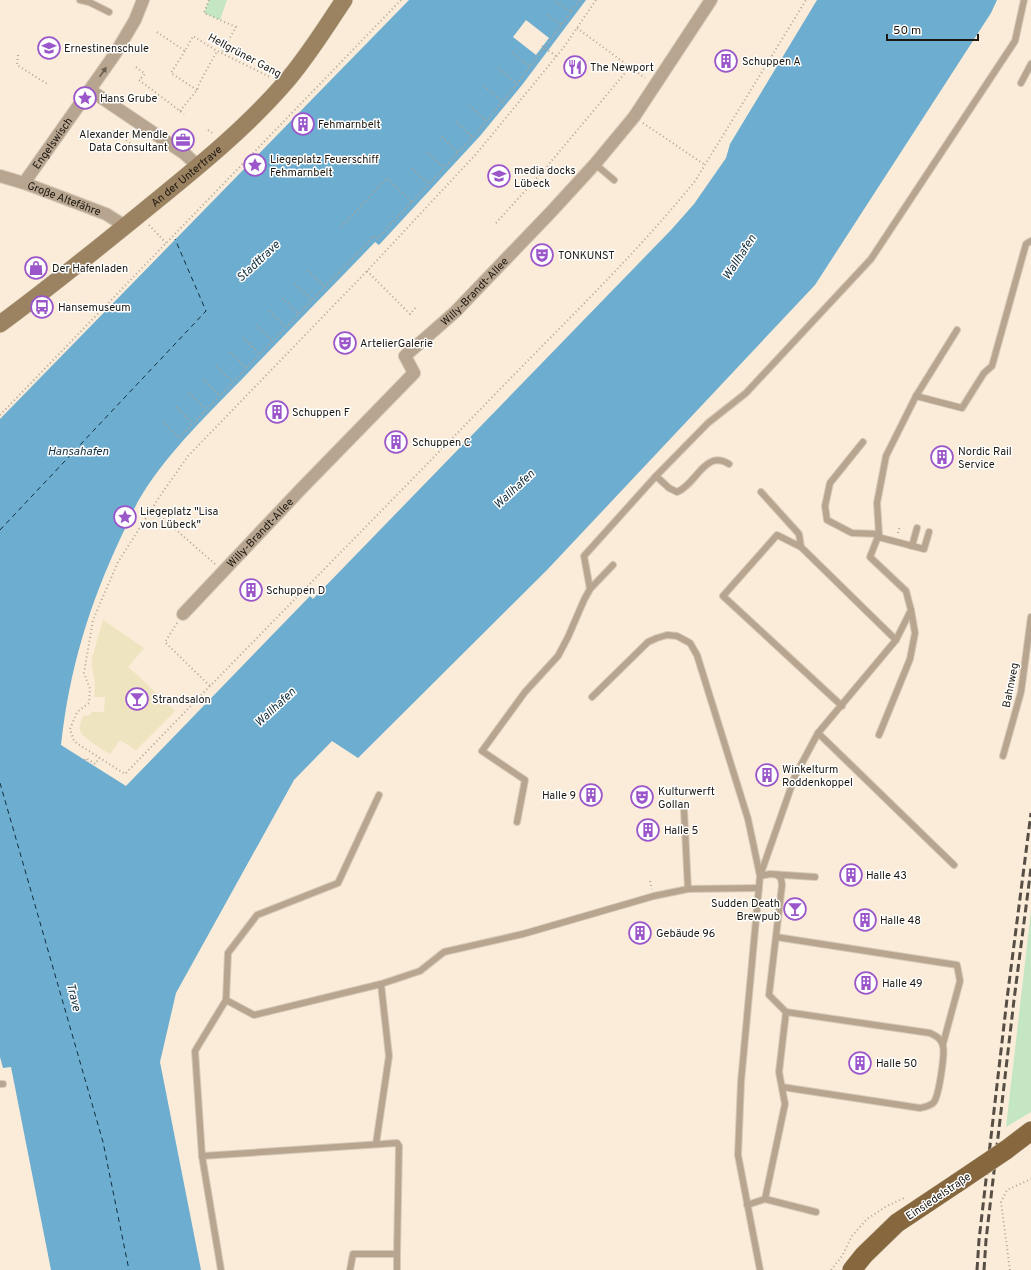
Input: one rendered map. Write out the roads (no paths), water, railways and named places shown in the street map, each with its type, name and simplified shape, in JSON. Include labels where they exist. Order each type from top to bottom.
[{"type":"main road","name":"An der Untertrave","points":[[0,324],[36,298],[199,166],[241,130],[284,85],[344,0]]},
{"type":"main road","name":"Einsiedelstraße","points":[[852,1270],[864,1255],[897,1223],[957,1184],[1031,1131]]},
{"type":"street","name":"Engelswisch","points":[[24,183],[115,54],[129,23],[143,0]]},
{"type":"street","name":"Willy-Brandt-Allee","points":[[183,614],[414,373],[405,356],[455,312],[595,164],[634,117],[655,85],[664,66],[681,39],[711,0]]},
{"type":"street","points":[[90,90],[184,154],[199,166]]},
{"type":"street","name":"Große Altefähre","points":[[0,176],[24,183],[106,214],[125,226]]},
{"type":"lane","points":[[80,0],[90,2],[109,12]]},
{"type":"lane","points":[[590,589],[584,556],[656,476],[708,423],[746,393],[872,259],[1014,41],[1024,0]]},
{"type":"lane","points":[[1021,83],[1031,64]]},
{"type":"lane","points":[[595,164],[614,180]]},
{"type":"lane","points":[[916,396],[962,408],[984,373],[992,366],[1026,244],[1031,241]]},
{"type":"lane","points":[[879,735],[910,659],[915,633],[906,591],[870,557],[878,536],[877,503],[886,456],[916,396],[957,330]]},
{"type":"lane","points":[[863,442],[830,483],[825,506],[827,520],[852,533],[878,536],[924,549],[929,532]]},
{"type":"lane","points":[[656,476],[669,488],[677,492],[684,489],[704,467],[713,461],[721,460],[728,464]]},
{"type":"lane","points":[[761,492],[799,534],[801,548]]},
{"type":"lane","points":[[912,546],[917,528]]},
{"type":"lane","points":[[842,706],[723,596],[778,535],[801,548],[896,640]]},
{"type":"lane","points":[[517,822],[525,780],[482,751],[525,692],[558,656],[590,589],[613,565]]},
{"type":"lane","points":[[760,1270],[738,1155],[741,1082],[760,876],[795,776],[818,733],[896,640],[911,610]]},
{"type":"lane","name":"Bahnweg","points":[[1003,756],[1021,692],[1031,617]]},
{"type":"lane","points":[[592,698],[648,642],[668,635],[677,636],[690,642],[697,655],[748,819],[760,876]]},
{"type":"lane","points":[[818,733],[954,865]]},
{"type":"lane","points":[[221,1270],[202,1156],[196,1051],[226,1000],[228,953],[257,914],[338,883],[379,795]]},
{"type":"lane","points":[[684,810],[688,889]]},
{"type":"lane","points":[[760,876],[770,874],[815,877]]},
{"type":"lane","points":[[777,875],[781,878],[782,886],[769,995],[786,1012],[930,1033],[938,1037],[943,1044]]},
{"type":"lane","points":[[226,1000],[254,1015],[381,984],[420,971],[444,952],[522,934],[654,896],[688,889],[759,888]]},
{"type":"lane","points":[[776,937],[957,966],[960,982],[943,1044],[944,1054],[937,1095],[934,1102],[927,1107],[920,1108],[782,1087]]},
{"type":"lane","points":[[376,1144],[389,1056],[381,984]]},
{"type":"lane","points":[[765,1199],[785,1104],[779,1072],[786,1012]]},
{"type":"lane","points":[[202,1156],[396,1143],[399,1146],[397,1270]]},
{"type":"lane","points":[[747,1205],[765,1199],[816,1212]]},
{"type":"lane","points":[[350,1270],[353,1254],[397,1254]]},
{"type":"water","points":[[409,0],[586,0],[522,85],[480,136],[379,245],[375,242],[204,418],[166,461],[140,498],[99,588],[82,638],[69,690],[61,745],[126,786],[310,596],[313,599],[671,230],[694,204],[726,158],[730,144],[817,0],[997,0],[991,13],[815,285],[547,570],[358,758],[332,741],[294,780],[176,993],[160,1062],[201,1270],[51,1270],[11,1067],[3,1068],[0,1057],[0,419]]},
{"type":"railway","points":[[977,1270],[979,1240],[1007,999],[1031,813]]},
{"type":"railway","points":[[984,1270],[986,1240],[1014,1000],[1031,868]]},
{"type":"place","name":"Ernestinenschule","points":[[49,48]]},
{"type":"place","name":"Schuppen A","points":[[726,61]]},
{"type":"place","name":"The Newport","points":[[575,67]]},
{"type":"place","name":"Hans Grube","points":[[85,98]]},
{"type":"place","name":"Fehmarnbelt","points":[[303,124]]},
{"type":"place","name":"Alexander Mendle Data Consultant","points":[[183,140]]},
{"type":"place","name":"Liegeplatz Feuerschiff Fehmarnbelt","points":[[255,165]]},
{"type":"place","name":"media docks Lübeck","points":[[499,176]]},
{"type":"place","name":"TONKUNST","points":[[542,255]]},
{"type":"place","name":"Der Hafenladen","points":[[36,268]]},
{"type":"place","name":"Hansemuseum","points":[[42,307]]},
{"type":"place","name":"ArtelierGalerie","points":[[345,343]]},
{"type":"place","name":"Schuppen F","points":[[277,412]]},
{"type":"place","name":"Schuppen C","points":[[396,442]]},
{"type":"place","name":"Nordic Rail Service","points":[[942,457]]},
{"type":"place","name":"Liegeplatz \"Lisa von Lübeck\"","points":[[125,517]]},
{"type":"place","name":"Schuppen D","points":[[251,590]]},
{"type":"place","name":"Strandsalon","points":[[137,699]]},
{"type":"place","name":"Winkelturm Roddenkoppel","points":[[767,775]]},
{"type":"place","name":"Halle 9","points":[[591,795]]},
{"type":"place","name":"Kulturwerft Gollan","points":[[642,797]]},
{"type":"place","name":"Halle 5","points":[[648,830]]},
{"type":"place","name":"Halle 43","points":[[851,875]]},
{"type":"place","name":"Sudden Death Brewpub","points":[[795,909]]},
{"type":"place","name":"Halle 48","points":[[865,920]]},
{"type":"place","name":"Gebäude 96","points":[[640,933]]},
{"type":"place","name":"Halle 49","points":[[866,983]]},
{"type":"place","name":"Halle 50","points":[[860,1063]]},
{"type":"water label","name":"Wallhafen","points":[[739,257]]},
{"type":"water label","name":"Stadttrave","points":[[258,261]]},
{"type":"water label","name":"Hansahafen","points":[[78,451]]},
{"type":"water label","name":"Wallhafen","points":[[514,489]]},
{"type":"water label","name":"Wallhafen","points":[[275,707]]},
{"type":"water label","name":"Trave","points":[[74,997]]}]
